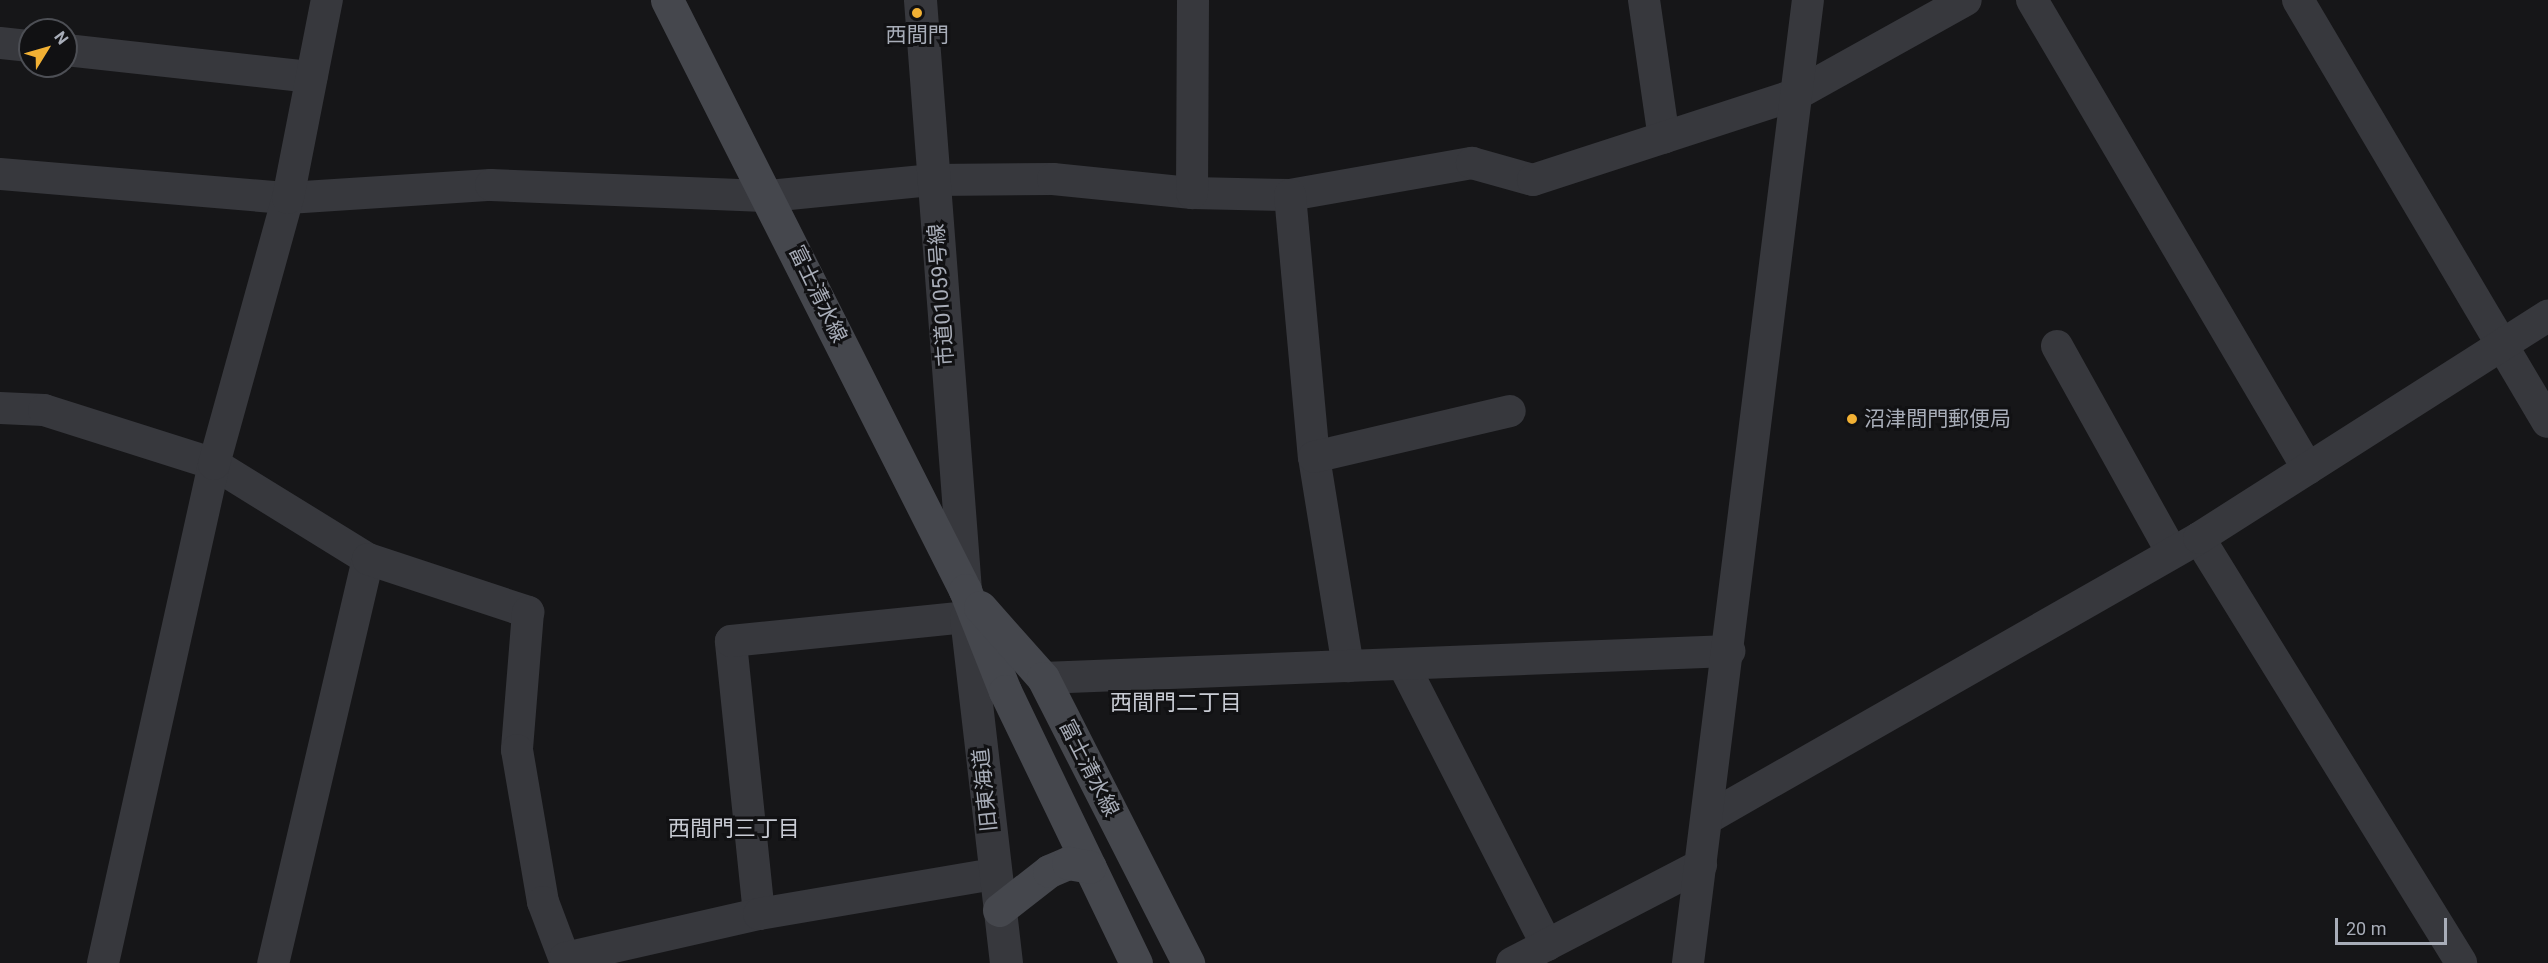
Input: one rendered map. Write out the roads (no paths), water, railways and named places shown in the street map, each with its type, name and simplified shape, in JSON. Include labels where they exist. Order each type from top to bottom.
[{"type":"main road","name":"富士清水線","points":[[667,0],[769,196],[1136,963]]},
{"type":"main road","name":"富士清水線","points":[[965,603],[1043,678],[1188,963]]},
{"type":"main road","points":[[999,910],[1049,872],[1068,863],[1090,867]]},
{"type":"street","points":[[103,963],[214,464],[288,198],[327,0]]},
{"type":"street","name":"市道01059号線","points":[[920,0],[965,603]]},
{"type":"street","points":[[1192,193],[1193,0]]},
{"type":"street","points":[[1644,0],[1664,138]]},
{"type":"street","points":[[1688,963],[1729,651],[1808,0]]},
{"type":"street","points":[[0,174],[288,198],[491,185],[769,196],[933,180],[1053,179],[1192,193],[1290,195],[1472,163],[1533,180],[1797,94],[1966,0]]},
{"type":"street","points":[[2032,0],[2308,469]]},
{"type":"street","points":[[2298,0],[2548,422]]},
{"type":"street","points":[[0,42],[18,44]]},
{"type":"street","points":[[78,51],[312,77]]},
{"type":"street","points":[[1290,195],[1314,457],[1348,666]]},
{"type":"street","points":[[1708,818],[2171,551],[2199,538],[2548,316]]},
{"type":"street","points":[[2057,346],[2171,551]]},
{"type":"street","points":[[0,408],[44,410],[214,464],[368,559],[528,612],[517,750],[543,902],[565,961],[759,914],[994,874]]},
{"type":"street","points":[[1314,457],[1510,411]]},
{"type":"street","points":[[2199,538],[2461,963]]},
{"type":"street","points":[[273,963],[368,559]]},
{"type":"street","points":[[759,914],[731,641],[965,603]]},
{"type":"street","name":"旧東海道","points":[[965,603],[994,874],[1006,963]]},
{"type":"street","points":[[1043,678],[1729,651]]},
{"type":"street","points":[[1403,664],[1547,945]]},
{"type":"street","points":[[1512,963],[1701,865]]},
{"type":"place","name":"西間門","points":[[917,13]]},
{"type":"place","name":"沼津間門郵便局","points":[[1852,419]]},
{"type":"district","name":"西間門二丁目","points":[[1176,703]]},
{"type":"district","name":"西間門三丁目","points":[[734,829]]}]
